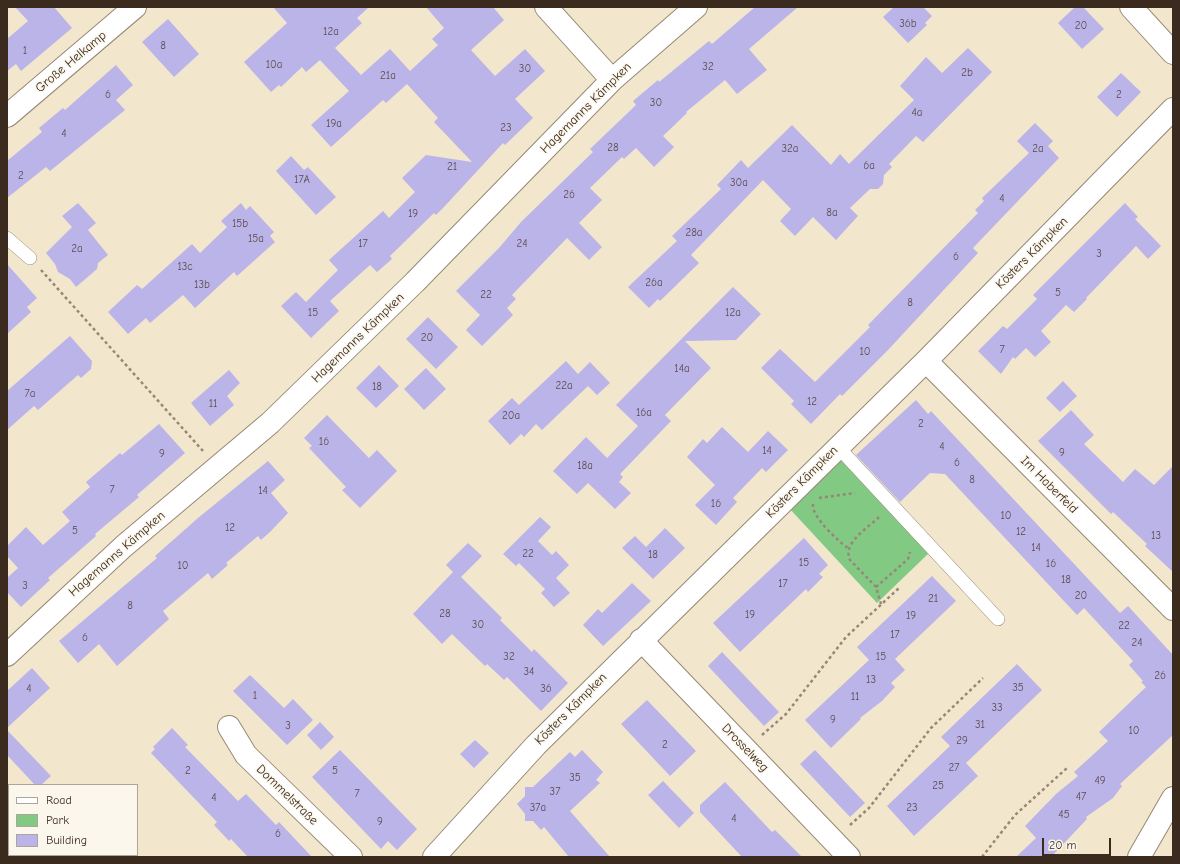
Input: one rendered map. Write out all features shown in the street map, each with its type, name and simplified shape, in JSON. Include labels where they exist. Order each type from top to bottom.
[{"type":"street","name":"Große Helkamp","points":[[7,116],[135,7]]},
{"type":"street","points":[[546,7],[612,80]]},
{"type":"street","name":"Hagemanns Kämpken","points":[[7,655],[124,546],[270,423],[369,327],[612,80],[696,7]]},
{"type":"street","points":[[1131,7],[1173,53]]},
{"type":"street","name":"Kösters Kämpken","points":[[434,857],[536,745],[926,361],[1173,109]]},
{"type":"street","name":"Im Haberfeld","points":[[926,361],[1173,609]]},
{"type":"street","name":"Drosselweg","points":[[641,640],[849,857]]},
{"type":"street","name":"Dommelstraße","points":[[229,727],[246,755],[351,857]]},
{"type":"street","points":[[1139,857],[1173,798]]},
{"type":"lane","points":[[7,238],[30,258]]},
{"type":"lane","points":[[838,447],[998,619]]},
{"type":"path","points":[[30,258],[218,468]]},
{"type":"path","points":[[848,548],[817,518],[812,508],[815,498],[821,499],[850,493],[859,493]]},
{"type":"path","points":[[875,510],[880,516],[848,548],[847,554],[850,560],[876,587],[882,604]]},
{"type":"path","points":[[876,587],[908,559],[910,549]]},
{"type":"path","points":[[746,750],[786,714],[846,637],[899,588]]},
{"type":"path","points":[[833,841],[869,808],[931,728],[983,678]]},
{"type":"path","points":[[982,857],[1015,815],[1067,768]]},
{"type":"green space","points":[[840,456],[930,552],[877,603],[789,508]]},
{"type":"building","points":[[15,7],[54,7],[72,28],[21,71],[16,64],[7,71],[7,39],[28,21]]},
{"type":"building","points":[[273,7],[369,7],[357,18],[362,23],[335,48],[361,75],[390,49],[410,71],[438,45],[432,39],[444,28],[426,7],[493,7],[504,20],[471,50],[495,76],[525,49],[545,71],[515,99],[533,118],[505,145],[503,143],[436,215],[434,213],[390,256],[392,259],[377,272],[370,265],[330,301],[339,311],[311,338],[281,306],[296,292],[306,302],[338,270],[329,260],[383,211],[389,218],[415,192],[402,178],[426,155],[472,162],[434,122],[438,118],[407,84],[386,103],[383,100],[331,147],[311,125],[349,91],[320,60],[306,72],[302,67],[281,87],[279,85],[271,92],[244,62],[287,23]]},
{"type":"building","points":[[755,7],[798,7],[749,49],[767,70],[737,94],[725,80],[686,112],[687,113],[663,136],[674,147],[654,167],[636,148],[624,159],[622,157],[590,188],[602,200],[579,223],[602,247],[589,260],[567,238],[512,295],[516,299],[507,308],[513,315],[482,346],[466,330],[480,315],[456,291],[499,248],[521,222],[593,152],[590,149],[636,105],[633,101],[709,41],[712,44]]},
{"type":"building","points":[[894,7],[923,7],[932,16],[925,23],[927,25],[908,43],[883,17]]},
{"type":"building","points":[[1075,7],[1083,7],[1104,29],[1082,49],[1058,23]]},
{"type":"building","points":[[168,19],[199,54],[174,77],[142,42]]},
{"type":"building","points":[[968,48],[992,72],[923,142],[916,136],[889,164],[892,167],[884,175],[883,184],[878,189],[870,189],[850,208],[858,216],[836,240],[813,217],[795,236],[780,221],[791,209],[763,180],[691,255],[699,263],[660,301],[658,299],[649,308],[628,287],[677,241],[672,236],[721,189],[717,185],[741,160],[748,168],[792,125],[831,165],[840,154],[849,164],[914,100],[900,86],[926,57],[942,73]]},
{"type":"building","points":[[116,65],[133,85],[116,100],[125,110],[50,171],[46,167],[7,198],[7,161],[42,132],[39,128],[63,108],[65,110]]},
{"type":"building","points":[[1121,73],[1141,92],[1117,117],[1097,97]]},
{"type":"building","points":[[1035,123],[1053,141],[1048,146],[1059,158],[973,248],[978,253],[888,350],[842,396],[840,394],[811,424],[791,404],[794,401],[761,368],[780,349],[815,382],[870,327],[868,325],[978,213],[975,210],[984,201],[982,198],[1029,153],[1017,141]]},
{"type":"building","points":[[291,156],[304,170],[308,167],[336,197],[316,215],[276,171]]},
{"type":"building","points":[[78,203],[96,223],[88,230],[108,255],[98,263],[97,269],[76,287],[70,279],[58,272],[55,264],[46,253],[72,227],[62,216]]},
{"type":"building","points":[[241,203],[246,210],[250,206],[274,232],[270,236],[275,242],[237,276],[234,272],[195,308],[183,295],[150,323],[146,318],[128,334],[108,312],[137,285],[142,289],[192,244],[200,253],[227,227],[221,221]]},
{"type":"building","points":[[1125,203],[1138,217],[1135,219],[1161,246],[1148,259],[1136,246],[1074,312],[1066,305],[1041,331],[1051,342],[1035,357],[1026,348],[1015,359],[1013,357],[1001,374],[978,351],[1003,326],[1007,329],[1037,299],[1033,295]]},
{"type":"building","points":[[7,264],[37,298],[27,307],[31,312],[7,334]]},
{"type":"building","points":[[733,287],[761,314],[736,340],[685,341],[711,368],[665,415],[671,421],[620,474],[623,477],[619,482],[631,493],[615,509],[588,483],[577,494],[553,471],[586,437],[607,458],[638,426],[616,405]]},
{"type":"building","points":[[428,317],[458,347],[436,369],[406,339]]},
{"type":"building","points":[[70,336],[92,361],[91,369],[81,378],[78,375],[38,410],[34,406],[7,430],[7,391]]},
{"type":"building","points":[[566,361],[578,374],[590,362],[610,383],[597,395],[588,386],[542,430],[536,424],[524,437],[521,434],[510,445],[488,421],[512,398],[519,405]]},
{"type":"building","points":[[379,365],[399,386],[376,408],[356,388]]},
{"type":"building","points":[[426,368],[446,389],[424,410],[404,389]]},
{"type":"building","points":[[229,370],[240,383],[227,396],[234,405],[210,426],[191,403]]},
{"type":"building","points":[[1063,381],[1077,396],[1060,412],[1046,398]]},
{"type":"building","points":[[916,400],[928,414],[931,411],[1120,613],[1128,606],[1173,655],[1173,735],[1120,784],[1122,786],[1113,798],[1086,817],[1087,819],[1051,857],[1016,857],[1036,838],[1025,826],[1056,794],[1078,776],[1074,772],[1108,741],[1099,732],[1146,687],[1141,682],[1143,681],[1129,665],[1133,661],[1084,608],[1077,615],[945,474],[930,473],[900,502],[856,455]]},
{"type":"building","points":[[1071,410],[1094,435],[1084,444],[1123,482],[1135,469],[1154,485],[1173,466],[1173,572],[1145,546],[1147,544],[1113,512],[1111,514],[1038,441]]},
{"type":"building","points":[[327,415],[369,458],[377,450],[397,471],[360,508],[342,490],[346,487],[309,448],[312,446],[304,438]]},
{"type":"building","points":[[159,424],[185,453],[137,495],[139,497],[95,534],[96,536],[48,578],[50,580],[21,607],[7,592],[7,578],[18,568],[7,556],[7,546],[26,527],[43,545],[70,521],[62,512],[90,487],[86,482],[120,453],[122,455]]},
{"type":"building","points":[[722,427],[748,452],[768,431],[788,450],[766,472],[762,468],[733,498],[737,502],[716,525],[695,505],[715,485],[687,457],[703,439],[707,443]]},
{"type":"building","points":[[268,461],[285,480],[271,493],[288,513],[261,540],[258,536],[226,563],[228,565],[212,579],[208,573],[163,611],[169,619],[117,666],[99,644],[78,663],[59,641],[157,558],[155,556],[198,518]]},
{"type":"building","points":[[540,517],[551,527],[538,541],[552,555],[556,551],[569,565],[556,578],[570,593],[554,607],[541,593],[545,589],[519,563],[516,566],[503,554]]},
{"type":"building","points":[[665,528],[685,548],[653,579],[622,548],[635,536],[646,547]]},
{"type":"building","points":[[804,538],[828,565],[819,574],[823,577],[808,592],[806,589],[740,652],[713,623]]},
{"type":"building","points":[[468,543],[482,556],[461,577],[502,618],[500,620],[532,652],[534,649],[568,683],[541,711],[507,677],[504,680],[487,664],[485,666],[452,634],[442,644],[413,614],[453,572],[446,565]]},
{"type":"building","points":[[932,576],[956,601],[895,659],[905,670],[891,683],[895,687],[882,701],[860,718],[861,719],[831,748],[805,720],[869,660],[857,647]]},
{"type":"building","points":[[632,583],[651,601],[603,646],[583,625],[598,609],[602,613]]},
{"type":"building","points":[[722,652],[779,712],[764,726],[708,666]]},
{"type":"building","points":[[1017,664],[1042,690],[966,763],[978,776],[914,836],[887,806],[950,746],[941,737]]},
{"type":"building","points":[[32,668],[50,688],[7,728],[7,691]]},
{"type":"building","points":[[250,675],[284,708],[293,699],[313,720],[287,745],[233,691]]},
{"type":"building","points":[[647,700],[696,751],[670,776],[621,724]]},
{"type":"building","points":[[320,722],[334,737],[321,750],[307,735]]},
{"type":"building","points":[[172,728],[188,745],[185,747],[238,801],[246,794],[276,825],[279,822],[312,857],[248,857],[231,839],[229,841],[214,825],[217,822],[151,753],[155,749],[153,747]]},
{"type":"building","points":[[7,730],[51,776],[42,784],[34,784],[7,755]]},
{"type":"building","points":[[475,740],[489,753],[474,768],[460,754]]},
{"type":"building","points":[[340,750],[417,829],[397,850],[388,841],[381,849],[312,777]]},
{"type":"building","points":[[582,750],[603,772],[596,780],[600,783],[570,811],[610,857],[569,857],[544,827],[541,830],[533,821],[525,821],[525,814],[517,804],[525,796],[525,787],[533,787],[570,752],[575,757]]},
{"type":"building","points":[[815,750],[865,803],[850,817],[800,764]]},
{"type":"building","points":[[663,781],[694,813],[679,828],[648,795]]},
{"type":"building","points":[[725,782],[772,832],[775,830],[802,857],[742,857],[700,812],[700,805]]}]
